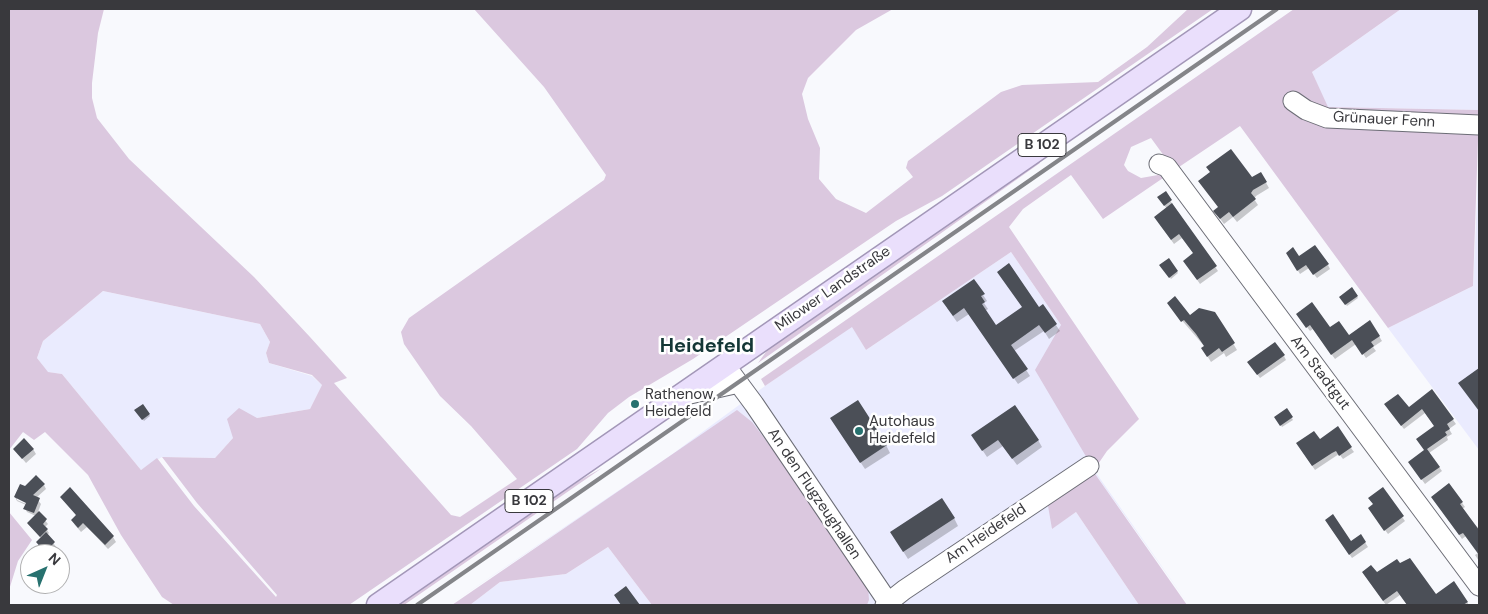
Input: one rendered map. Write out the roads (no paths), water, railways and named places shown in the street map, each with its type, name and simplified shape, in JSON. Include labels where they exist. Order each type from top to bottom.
[{"type":"main road","name":"Milower Landstraße","points":[[378,605],[1240,9]]},
{"type":"street","name":"Grünauer Fenn","points":[[1293,101],[1306,110],[1327,118],[1479,124]]},
{"type":"street","name":"Am Stadtgut","points":[[1159,164],[1167,167],[1479,586]]},
{"type":"street","name":"An den Flugzeughallen","points":[[725,365],[887,604]]},
{"type":"street","points":[[680,396],[739,383]]},
{"type":"street","name":"Am Heidefeld","points":[[887,604],[1089,466]]},
{"type":"railway","points":[[417,605],[1277,9]]},
{"type":"place","name":"Rathenow, Heidefeld","points":[[635,404]]},
{"type":"place","name":"Autohaus Heidefeld","points":[[859,431]]},
{"type":"district","name":"Heidefeld","points":[[707,347]]}]
